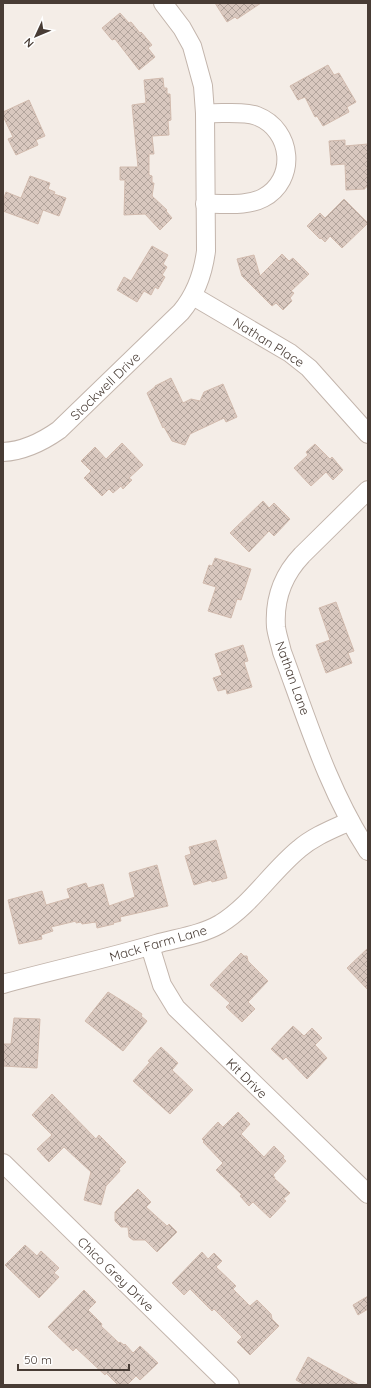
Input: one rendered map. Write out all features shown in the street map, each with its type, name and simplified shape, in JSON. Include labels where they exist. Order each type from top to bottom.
[{"type":"street","points":[[164,3],[182,28],[192,46],[203,86],[205,114],[205,204],[250,202],[263,198],[274,190],[285,172],[287,158],[285,144],[274,127],[257,116],[205,114]]},
{"type":"street","name":"Stockwell Drive","points":[[3,452],[21,450],[43,441],[59,430],[181,312],[193,296],[204,266],[206,251],[205,204]]},
{"type":"street","name":"Nathan Place","points":[[193,296],[290,353],[305,364],[368,434]]},
{"type":"street","name":"Nathan Lane","points":[[368,490],[292,566],[281,588],[276,611],[276,628],[282,652],[334,790],[368,851]]},
{"type":"street","name":"Mack Farm Lane","points":[[3,984],[198,933],[219,924],[233,915],[301,847],[321,835],[350,821]]},
{"type":"street","name":"Kit Drive","points":[[150,946],[162,985],[176,1008],[368,1194]]},
{"type":"street","name":"Chico Grey Drive","points":[[3,1162],[230,1385]]},
{"type":"building","points":[[215,3],[261,3],[237,19],[235,17],[227,22]]},
{"type":"building","points":[[120,13],[129,23],[131,22],[140,33],[141,32],[152,45],[148,48],[155,57],[139,70],[115,39],[112,40],[102,28]]},
{"type":"building","points":[[328,65],[334,75],[339,73],[356,102],[347,107],[349,112],[323,126],[317,116],[315,117],[305,97],[298,100],[290,86]]},
{"type":"building","points":[[163,78],[164,88],[167,88],[167,94],[170,94],[171,120],[168,121],[169,135],[152,136],[154,154],[149,154],[149,175],[152,176],[152,183],[154,183],[152,196],[167,210],[166,211],[172,218],[160,230],[145,214],[124,215],[125,180],[120,180],[120,167],[138,167],[132,105],[146,103],[144,80]]},
{"type":"building","points":[[29,100],[45,136],[36,140],[38,145],[16,155],[8,139],[13,137],[3,116],[3,112]]},
{"type":"building","points":[[345,140],[345,146],[368,144],[368,187],[365,187],[365,189],[346,190],[345,164],[331,165],[329,141]]},
{"type":"building","points":[[30,176],[50,183],[48,189],[55,192],[54,194],[66,198],[59,216],[43,210],[38,224],[3,211],[3,201],[6,192],[21,198]]},
{"type":"building","points":[[344,199],[368,223],[342,248],[330,236],[325,242],[321,238],[320,239],[307,226],[320,213],[325,218]]},
{"type":"building","points":[[152,246],[168,255],[163,264],[167,267],[162,275],[165,277],[158,289],[155,287],[151,295],[144,291],[137,302],[117,290],[124,277],[131,281]]},
{"type":"building","points":[[282,254],[289,261],[293,258],[309,274],[291,291],[294,293],[290,298],[292,301],[283,310],[276,303],[272,306],[242,276],[237,259],[254,255],[260,276]]},
{"type":"building","points":[[171,378],[183,403],[191,399],[200,401],[204,392],[223,384],[237,417],[226,422],[224,418],[190,434],[185,445],[172,441],[164,427],[163,428],[147,393],[155,386]]},
{"type":"building","points":[[122,443],[143,465],[129,478],[132,480],[123,489],[121,486],[113,493],[109,489],[102,496],[84,478],[91,471],[81,461],[95,447],[106,459]]},
{"type":"building","points":[[315,444],[330,459],[332,457],[343,470],[333,480],[326,472],[311,486],[294,468],[308,455],[306,452]]},
{"type":"building","points":[[263,501],[269,508],[274,503],[290,519],[274,536],[269,531],[249,552],[230,533]]},
{"type":"building","points":[[215,558],[251,569],[241,600],[237,599],[231,618],[208,611],[216,587],[203,583],[209,565],[212,566]]},
{"type":"building","points":[[336,602],[354,651],[348,653],[352,663],[326,673],[316,645],[330,640],[319,608]]},
{"type":"building","points":[[243,645],[248,661],[244,662],[252,687],[227,694],[226,689],[218,691],[213,678],[222,675],[215,654]]},
{"type":"building","points":[[216,840],[227,878],[212,882],[211,880],[194,885],[185,856],[191,854],[189,847]]},
{"type":"building","points":[[157,865],[168,906],[120,917],[121,921],[97,928],[96,922],[82,924],[81,922],[76,923],[76,921],[51,927],[53,931],[41,935],[42,939],[19,944],[8,900],[42,891],[46,905],[70,898],[67,889],[86,883],[88,888],[103,884],[109,906],[135,897],[129,873]]},
{"type":"building","points":[[368,948],[368,990],[347,968]]},
{"type":"building","points":[[241,953],[244,956],[247,956],[248,961],[268,981],[248,1002],[255,1009],[242,1022],[226,1007],[230,1003],[210,985]]},
{"type":"building","points":[[108,992],[142,1014],[141,1016],[147,1021],[123,1051],[85,1021]]},
{"type":"building","points":[[14,1018],[40,1019],[37,1068],[3,1066],[3,1044],[11,1044]]},
{"type":"building","points":[[293,1026],[304,1036],[312,1028],[322,1038],[315,1045],[327,1058],[307,1079],[286,1057],[283,1060],[271,1049]]},
{"type":"building","points":[[161,1047],[178,1063],[172,1070],[193,1090],[170,1114],[133,1081]]},
{"type":"building","points":[[52,1094],[96,1139],[99,1135],[126,1162],[106,1186],[101,1205],[84,1200],[91,1172],[64,1147],[49,1162],[37,1149],[52,1135],[32,1115]]},
{"type":"building","points":[[238,1112],[250,1124],[241,1134],[264,1157],[274,1146],[284,1156],[283,1158],[286,1161],[273,1175],[274,1178],[290,1193],[283,1199],[286,1201],[270,1218],[253,1202],[249,1206],[240,1196],[242,1195],[216,1170],[223,1163],[203,1142],[204,1141],[202,1139],[218,1122],[223,1127]]},
{"type":"building","points":[[138,1189],[151,1202],[146,1207],[167,1226],[169,1224],[177,1232],[157,1252],[145,1240],[133,1240],[129,1237],[128,1227],[121,1227],[115,1221],[115,1212]]},
{"type":"building","points":[[25,1245],[37,1256],[41,1251],[59,1268],[54,1273],[59,1277],[39,1298],[5,1265]]},
{"type":"building","points":[[202,1252],[208,1259],[214,1253],[222,1261],[216,1267],[236,1286],[233,1289],[250,1306],[257,1300],[271,1314],[272,1319],[279,1326],[250,1355],[237,1342],[242,1337],[214,1309],[212,1311],[190,1289],[184,1295],[172,1283]]},
{"type":"building","points":[[84,1290],[96,1302],[88,1310],[102,1324],[101,1326],[119,1343],[125,1344],[133,1353],[140,1346],[158,1363],[140,1380],[136,1376],[127,1385],[118,1385],[76,1348],[73,1351],[48,1327]]},
{"type":"building","points":[[368,1296],[368,1309],[358,1315],[353,1305]]},
{"type":"building","points":[[308,1357],[359,1385],[305,1385],[296,1380]]}]
